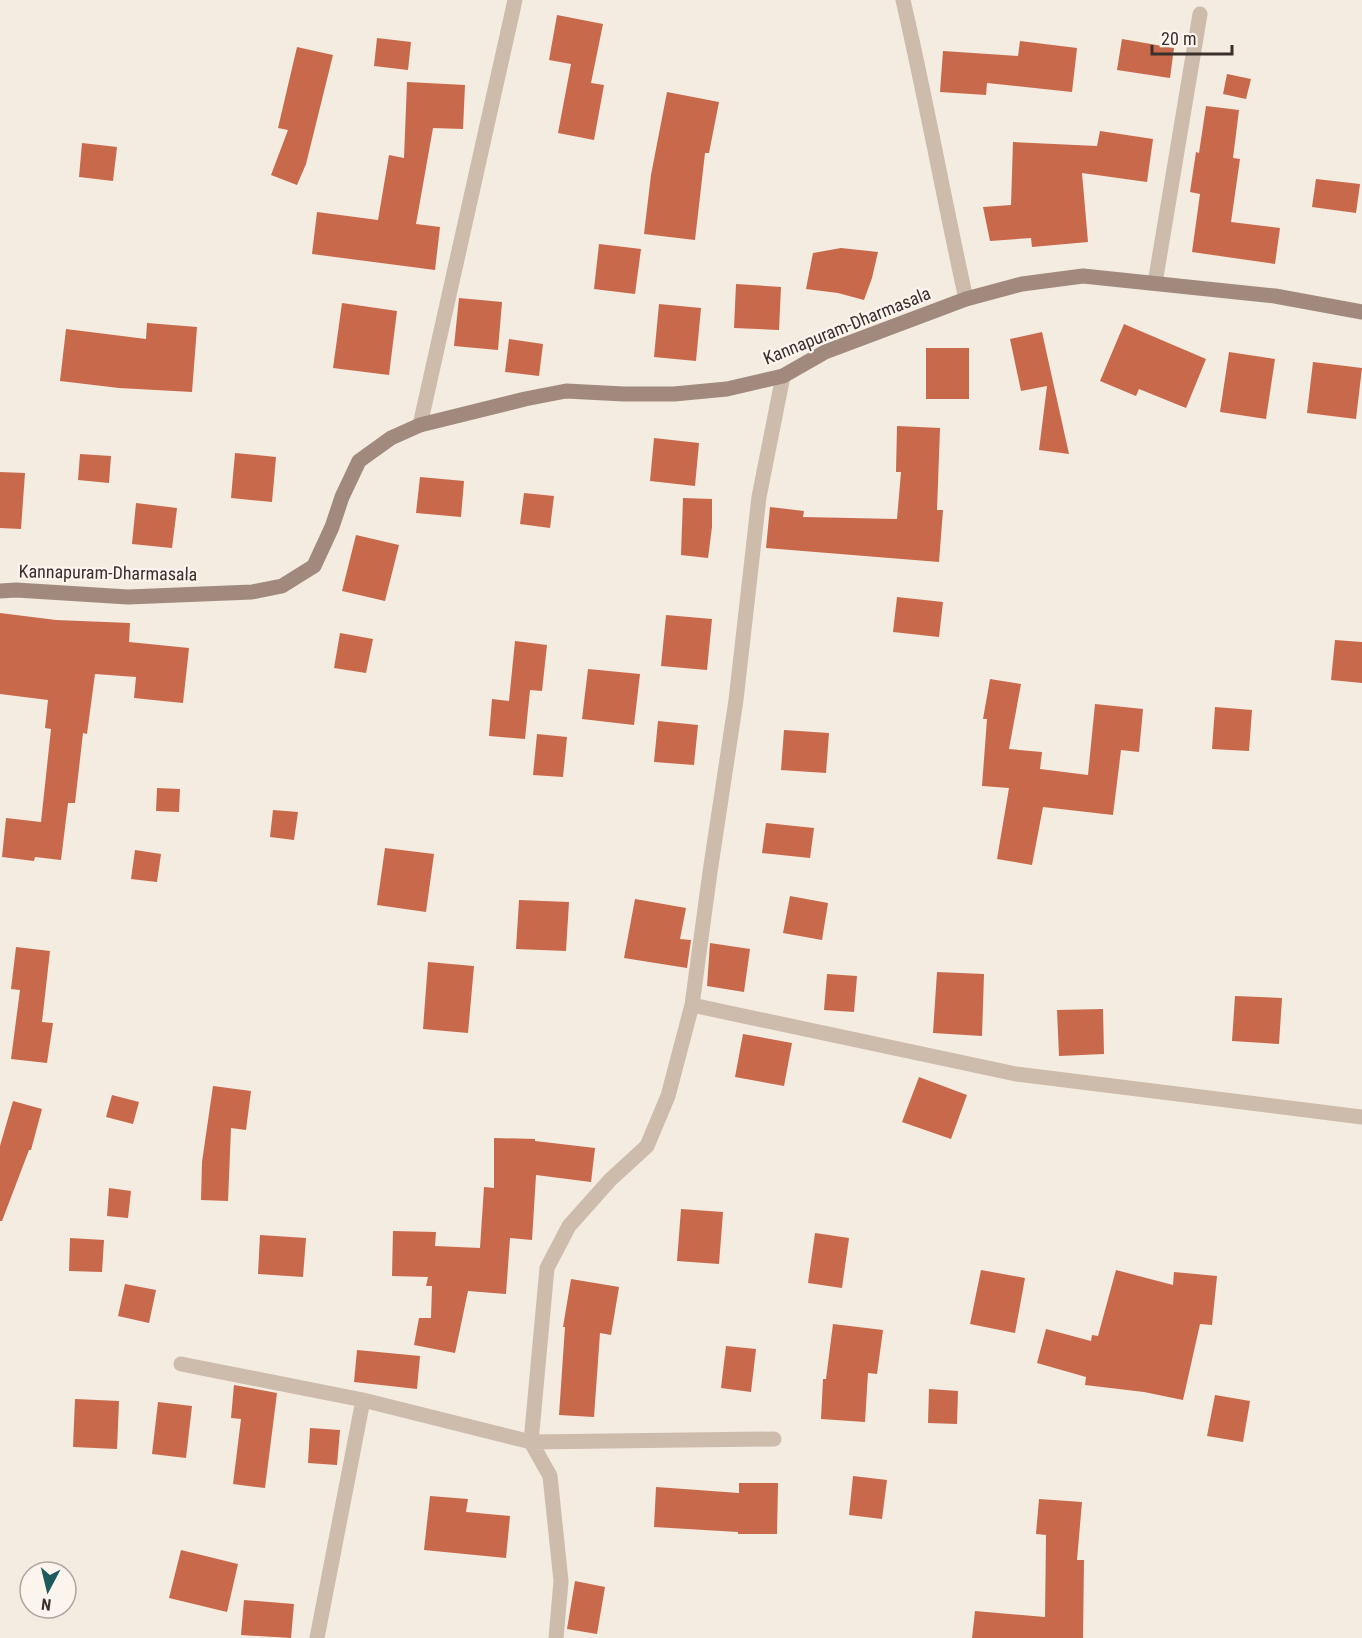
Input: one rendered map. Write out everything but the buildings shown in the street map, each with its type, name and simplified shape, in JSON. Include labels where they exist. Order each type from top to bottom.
[{"type":"main road","name":"Kannapuram-Dharmasala","points":[[0,591],[128,597],[252,592],[282,586],[314,566],[359,461],[391,438],[420,425],[566,391],[624,394],[674,393],[727,389],[783,376],[825,352],[966,299],[1022,284],[1083,276],[1275,296],[1362,312]]},
{"type":"street","points":[[420,425],[514,0]]},
{"type":"street","points":[[903,0],[921,76],[942,192],[966,299]]},
{"type":"street","points":[[1155,283],[1200,14]]},
{"type":"street","points":[[556,1638],[561,1581],[550,1476],[531,1442],[547,1268],[569,1226],[610,1180],[647,1146],[669,1096],[692,1005],[736,700],[759,497],[783,376]]},
{"type":"street","points":[[692,1005],[1016,1074],[1362,1117]]},
{"type":"street","points":[[181,1364],[363,1400],[531,1442],[774,1438]]},
{"type":"street","points":[[317,1638],[363,1400]]}]
